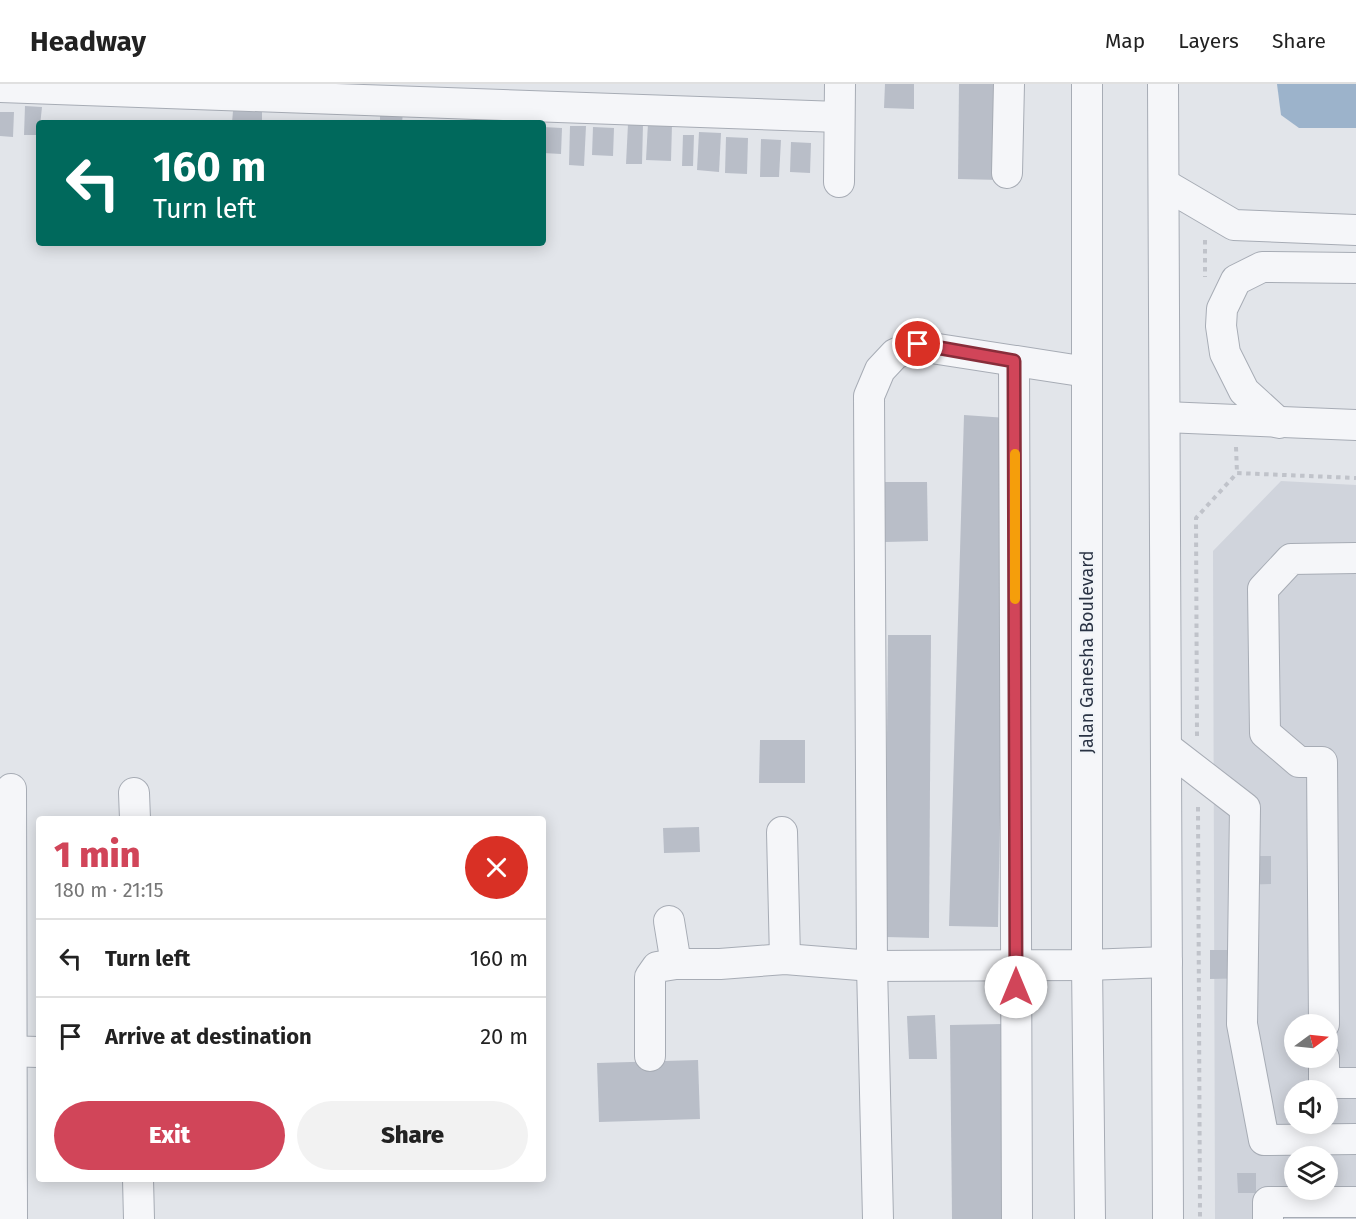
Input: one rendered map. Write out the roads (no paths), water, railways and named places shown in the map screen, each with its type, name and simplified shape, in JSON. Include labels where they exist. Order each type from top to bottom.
[{"type":"street","points":[[839,182],[840,84]]},
{"type":"street","points":[[1007,173],[1009,84]]},
{"type":"street","name":"Jalan Ganesha Boulevard","points":[[1087,84],[1087,965],[1090,1219]]},
{"type":"street","points":[[1163,84],[1168,1219]]},
{"type":"street","points":[[0,87],[636,97],[839,117]]},
{"type":"street","points":[[1164,184],[1234,225],[1356,230]]},
{"type":"street","points":[[1279,423],[1244,391],[1225,353],[1221,326],[1222,309],[1236,280],[1262,267],[1356,268]]},
{"type":"street","points":[[878,1219],[872,966],[869,396],[880,370],[895,354],[918,344],[1088,372]]},
{"type":"street","points":[[1014,361],[1017,1219]]},
{"type":"street","points":[[1165,417],[1356,426]]},
{"type":"street","points":[[1324,1014],[1322,762],[1299,762],[1265,733],[1263,589],[1291,559],[1356,558]]},
{"type":"street","points":[[1166,747],[1245,808],[1242,1024],[1264,1140],[1356,1139]]},
{"type":"street","points":[[11,789],[17,1051],[12,1219]]},
{"type":"street","points":[[782,832],[785,959]]},
{"type":"street","points":[[669,921],[676,964]]},
{"type":"street","points":[[650,1056],[650,977],[657,967],[676,964],[720,964],[785,959],[872,966],[1087,965],[1167,962]]},
{"type":"street","points":[[1324,1068],[1324,1083],[1356,1083]]},
{"type":"street","points":[[138,1182],[139,1219]]},
{"type":"street","points":[[1268,1219],[1268,1202],[1356,1202]]},
{"type":"water","points":[[1277,84],[1356,84],[1356,128],[1299,128],[1281,115]]}]
